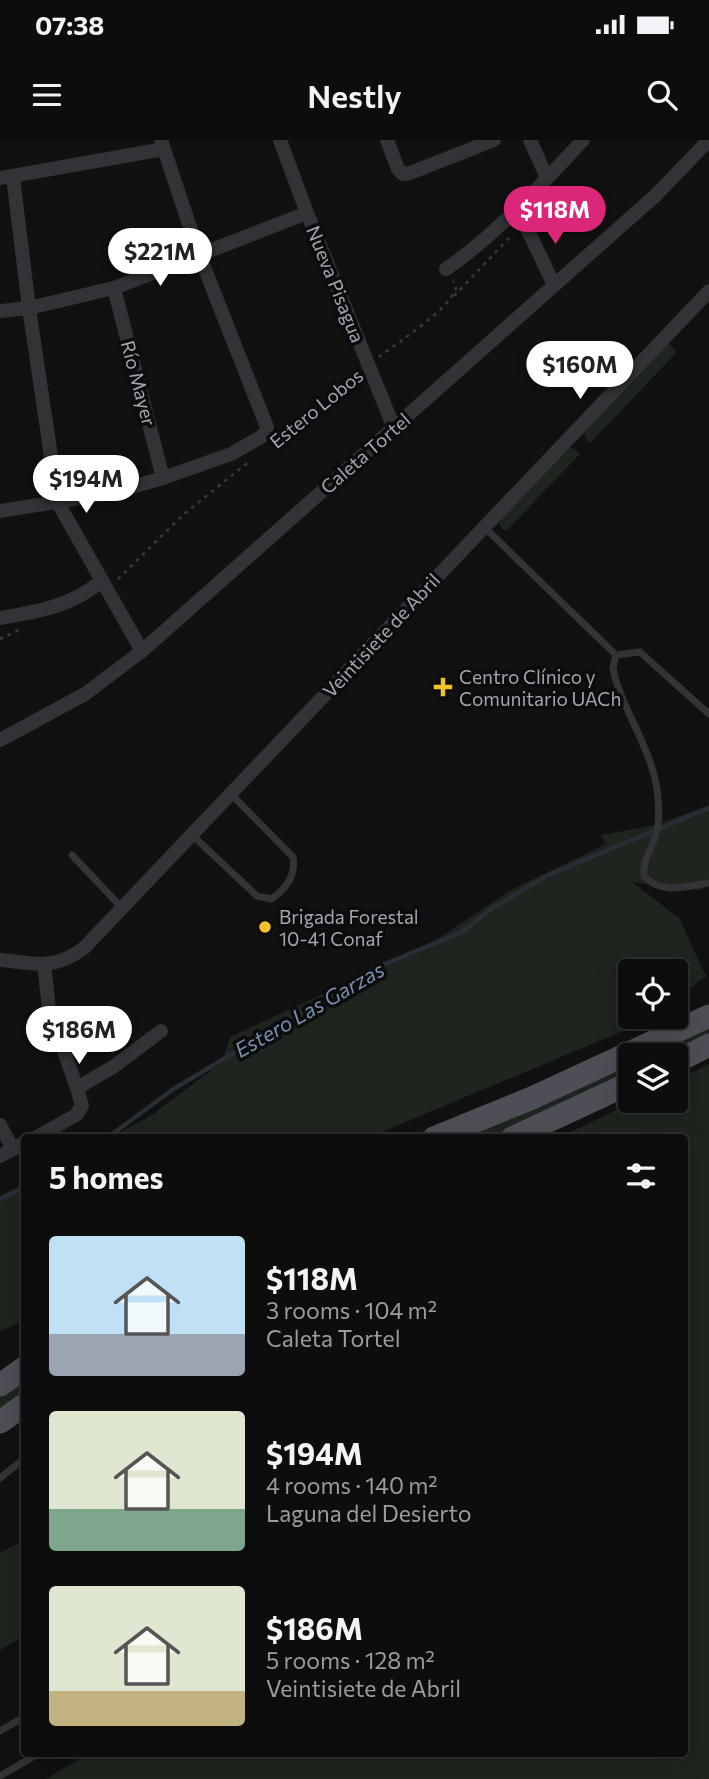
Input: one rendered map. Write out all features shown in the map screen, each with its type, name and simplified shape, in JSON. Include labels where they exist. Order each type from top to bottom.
[{"type":"main road","points":[[444,1134],[532,1098],[709,1016]]},
{"type":"main road","points":[[688,1056],[709,1045]]},
{"type":"main road","points":[[521,1134],[618,1089]]},
{"type":"main road","points":[[0,1385],[21,1370]]},
{"type":"main road","points":[[0,1422],[21,1407]]},
{"type":"street","name":"Nueva Pisagua","points":[[280,140],[307,214],[394,428]]},
{"type":"street","points":[[387,140],[398,169],[403,174],[494,140]]},
{"type":"street","points":[[530,140],[547,178]]},
{"type":"street","points":[[446,269],[481,241],[583,140]]},
{"type":"street","name":"Caleta Tortel","points":[[0,740],[85,694],[142,651],[656,195],[709,140]]},
{"type":"street","points":[[0,511],[58,503],[111,493],[163,478],[231,454],[267,431],[199,254],[162,145],[6,177],[58,503],[142,651]]},
{"type":"street","points":[[0,311],[29,308],[114,288],[307,214]]},
{"type":"street","points":[[524,222],[554,285]]},
{"type":"street","name":"Río Mayer","points":[[114,288],[163,478]]},
{"type":"street","name":"Veintisiete de Abril","points":[[44,964],[59,963],[84,948],[709,291]]},
{"type":"street","points":[[0,618],[43,611],[103,584]]},
{"type":"street","points":[[0,960],[44,964],[49,1009],[82,1106],[76,1115],[42,1134]]},
{"type":"street","points":[[77,1088],[113,1067],[161,1031]]},
{"type":"street","points":[[0,1125],[12,1149]]},
{"type":"lane","points":[[483,527],[615,655]]},
{"type":"lane","points":[[615,655],[640,652],[709,713]]},
{"type":"lane","points":[[615,655],[613,668],[616,681],[650,763],[658,799],[657,831],[643,867],[644,876],[659,887],[709,883]]},
{"type":"lane","points":[[191,835],[257,896],[271,899],[285,887],[293,869],[293,856],[230,794]]},
{"type":"lane","points":[[72,855],[122,908]]},
{"type":"lane","points":[[0,1478],[21,1461]]},
{"type":"lane","points":[[0,1731],[21,1719]]},
{"type":"lane","points":[[0,1776],[33,1757]]},
{"type":"path","name":"Estero Lobos","points":[[277,439],[451,299],[456,288],[446,269]]},
{"type":"path","name":"Estero Lobos","points":[[103,584],[118,578],[184,514],[256,456]]},
{"type":"path","points":[[0,639],[22,629]]},
{"type":"shaded area","points":[[667,342],[677,352],[589,444],[583,431]]},
{"type":"shaded area","points":[[567,448],[573,448],[580,454],[506,531],[504,530],[499,519]]},
{"type":"shaded area","points":[[709,805],[709,885],[700,890],[632,882],[679,918],[706,976],[688,990],[688,959],[618,959],[618,1029],[628,1029],[377,1134],[117,1134],[152,1115],[222,1062],[230,1037],[432,943],[511,890],[606,844],[601,835],[656,825]]},
{"type":"shaded area","points":[[709,1024],[709,1037],[688,1047],[688,1043],[668,1043]]},
{"type":"shaded area","points":[[709,1064],[709,1779],[46,1779],[82,1757],[688,1757],[688,1134],[566,1134],[618,1109],[618,1113],[688,1113],[688,1075]]},
{"type":"shaded area","points":[[618,1066],[618,1079],[498,1134],[464,1134]]},
{"type":"shaded area","points":[[21,1185],[21,1322],[0,1332],[0,1196]]},
{"type":"shaded area","points":[[21,1380],[21,1397],[0,1412],[0,1395]]},
{"type":"shaded area","points":[[21,1542],[21,1638],[0,1650],[0,1553]]},
{"type":"waterway","name":"Estero Las Garzas","points":[[112,1134],[172,1090],[375,968],[462,932],[491,909],[548,875],[709,808]]},
{"type":"waterway","name":"Estero Las Garzas","points":[[0,1199],[21,1189]]},
{"type":"place","name":"Centro Clínico y Comunitario UACh","points":[[443,687]]},
{"type":"place","name":"Brigada Forestal 10-41 Conaf","points":[[265,927]]}]
